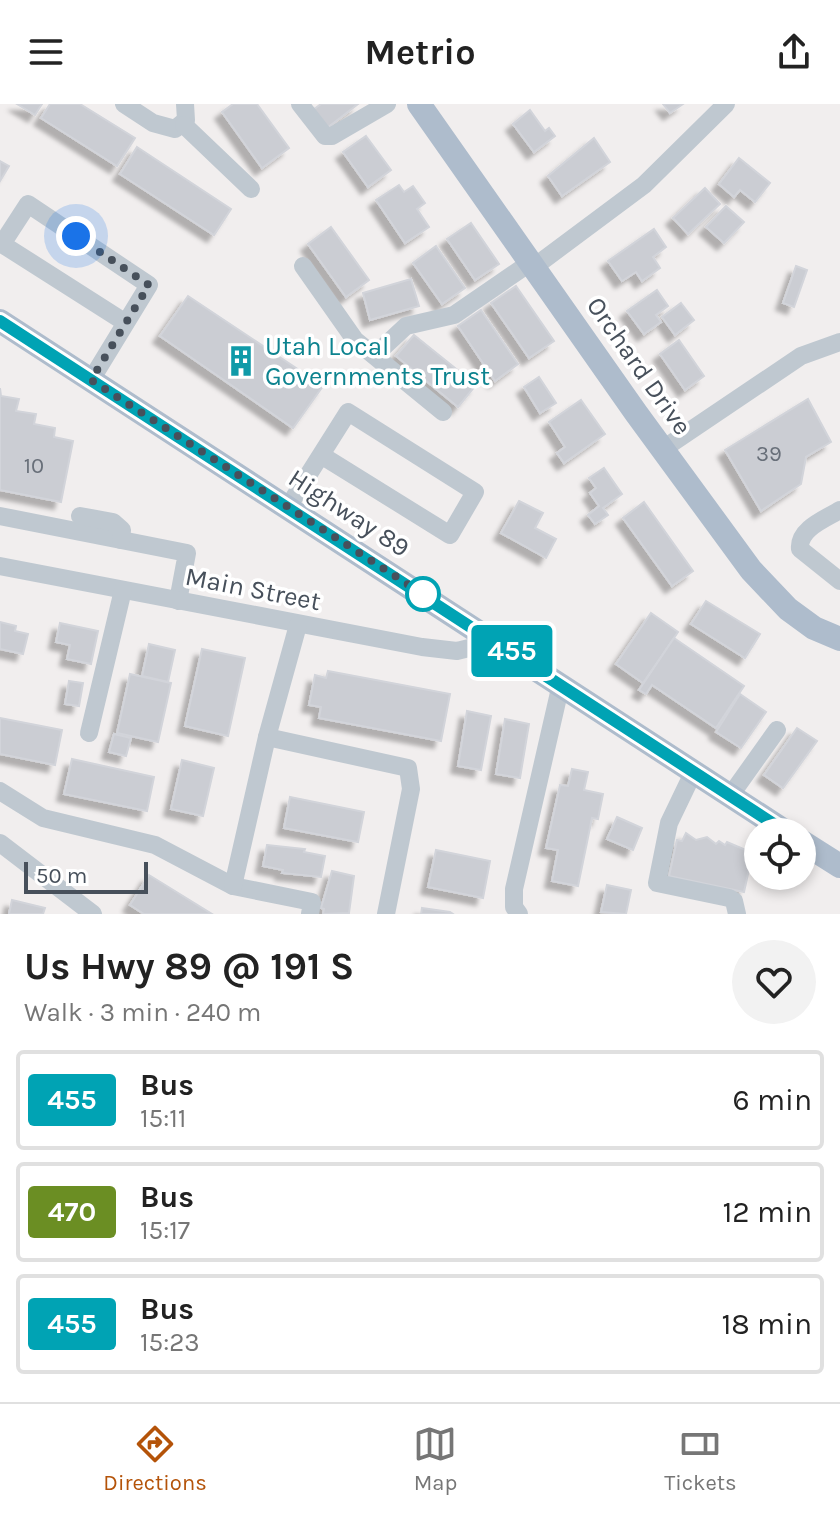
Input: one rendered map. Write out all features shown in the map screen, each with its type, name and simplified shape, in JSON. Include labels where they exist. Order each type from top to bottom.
[{"type":"main road","name":"Orchard Drive","points":[[419,104],[663,449],[775,597],[814,628],[838,637]]},
{"type":"main road","name":"Highway 89","points":[[0,321],[497,641],[764,818]]},
{"type":"main road","points":[[816,851],[840,866]]},
{"type":"street","points":[[124,104],[164,128],[184,125]]},
{"type":"street","points":[[185,104],[184,125],[251,189]]},
{"type":"street","points":[[300,104],[325,136],[332,136],[387,104]]},
{"type":"street","points":[[375,355],[406,326],[454,315],[533,264],[644,185],[726,104]]},
{"type":"street","points":[[91,380],[126,323],[149,285],[28,204],[2,244],[126,323]]},
{"type":"street","points":[[303,266],[348,330],[443,412]]},
{"type":"street","points":[[663,449],[801,356],[840,342]]},
{"type":"street","points":[[288,507],[348,412],[475,492],[450,535],[321,455]]},
{"type":"street","points":[[840,510],[803,534],[799,541],[800,549],[840,581]]},
{"type":"street","points":[[0,516],[187,553],[178,601]]},
{"type":"street","points":[[80,516],[117,524],[122,530],[121,540]]},
{"type":"street","name":"Main Street","points":[[0,566],[298,625],[448,651],[497,641]]},
{"type":"street","points":[[89,733],[123,590]]},
{"type":"street","points":[[233,886],[267,737],[298,625]]},
{"type":"street","points":[[519,914],[514,907],[514,889],[561,684]]},
{"type":"street","points":[[730,796],[777,730]]},
{"type":"street","points":[[267,737],[408,768],[411,789],[386,914]]},
{"type":"street","points":[[693,773],[669,823],[657,883],[729,898],[734,901],[737,914]]},
{"type":"street","points":[[0,791],[43,818],[155,845],[233,886],[312,902],[310,914]]},
{"type":"street","points":[[0,843],[93,914]]},
{"type":"building","points":[[17,104],[42,104],[35,115]]},
{"type":"building","points":[[50,104],[80,104],[135,138],[117,166],[41,118]]},
{"type":"building","points":[[233,104],[257,104],[289,148],[262,168],[222,112]]},
{"type":"building","points":[[321,104],[358,104],[327,128],[313,110]]},
{"type":"building","points":[[663,104],[683,104],[670,113]]},
{"type":"building","points":[[530,110],[545,131],[549,128],[555,136],[534,152],[513,124]]},
{"type":"building","points":[[366,136],[391,170],[368,187],[343,152]]},
{"type":"building","points":[[594,138],[610,162],[562,196],[548,176]]},
{"type":"building","points":[[137,147],[231,209],[214,235],[120,174]]},
{"type":"building","points":[[739,158],[770,183],[755,202],[740,190],[734,197],[719,184]]},
{"type":"building","points":[[0,161],[9,166],[0,181]]},
{"type":"building","points":[[399,185],[404,192],[413,186],[425,203],[417,209],[429,227],[405,243],[376,200]]},
{"type":"building","points":[[705,188],[720,204],[688,234],[673,218]]},
{"type":"building","points":[[726,206],[744,222],[724,243],[706,227]]},
{"type":"building","points":[[471,223],[499,264],[475,280],[447,239]]},
{"type":"building","points":[[331,227],[369,280],[346,297],[308,244]]},
{"type":"building","points":[[654,229],[666,247],[653,257],[660,268],[642,281],[636,272],[622,281],[608,261]]},
{"type":"building","points":[[436,246],[465,288],[442,304],[413,263]]},
{"type":"building","points":[[796,266],[807,270],[794,307],[783,303]]},
{"type":"building","points":[[411,279],[419,306],[370,320],[363,293]]},
{"type":"building","points":[[516,286],[554,341],[529,358],[491,303]]},
{"type":"building","points":[[657,290],[668,306],[656,315],[661,322],[644,334],[627,311]]},
{"type":"building","name":"Utah Local Governments Trust","points":[[188,296],[323,386],[293,428],[160,336]]},
{"type":"building","points":[[681,303],[694,320],[675,335],[662,317]]},
{"type":"building","points":[[481,310],[518,364],[495,381],[458,326]]},
{"type":"building","points":[[414,335],[476,385],[458,407],[396,356]]},
{"type":"building","points":[[679,340],[704,376],[685,390],[660,354]]},
{"type":"building","points":[[539,377],[556,403],[540,413],[524,387]]},
{"type":"building","points":[[0,388],[1,396],[19,399],[16,411],[36,414],[34,424],[55,428],[54,437],[73,441],[61,502],[0,490]]},
{"type":"building","points":[[808,399],[831,442],[806,457],[801,484],[761,511],[725,450]]},
{"type":"building","points":[[581,400],[605,434],[564,463],[557,453],[565,447],[549,422]]},
{"type":"building","points":[[604,468],[622,494],[603,508],[608,515],[595,524],[588,515],[599,506],[590,493],[596,488],[589,478]]},
{"type":"building","points":[[519,501],[543,513],[535,528],[556,539],[546,558],[501,533]]},
{"type":"building","points":[[644,502],[693,571],[672,586],[623,518]]},
{"type":"building","points":[[706,601],[760,634],[745,658],[691,624]]},
{"type":"building","points":[[651,613],[678,632],[643,683],[616,664]]},
{"type":"building","points":[[0,622],[16,626],[15,631],[28,634],[23,654],[0,649]]},
{"type":"building","points":[[60,623],[98,631],[91,664],[67,659],[70,645],[56,642]]},
{"type":"building","points":[[674,638],[744,686],[716,728],[652,685],[646,694],[639,690]]},
{"type":"building","points":[[149,644],[175,650],[168,682],[142,676]]},
{"type":"building","points":[[202,649],[245,658],[228,736],[185,726]]},
{"type":"building","points":[[328,671],[450,694],[441,741],[319,718],[321,707],[309,705],[315,675],[326,678]]},
{"type":"building","points":[[130,674],[171,683],[158,742],[117,733]]},
{"type":"building","points":[[69,681],[83,683],[79,706],[65,704]]},
{"type":"building","points":[[740,694],[766,712],[741,748],[716,732]]},
{"type":"building","points":[[467,711],[491,716],[481,770],[458,766]]},
{"type":"building","points":[[0,718],[62,730],[55,765],[0,754]]},
{"type":"building","points":[[505,719],[529,724],[520,778],[496,774]]},
{"type":"building","points":[[797,728],[817,741],[783,788],[764,775]]},
{"type":"building","points":[[114,734],[131,738],[126,756],[109,752]]},
{"type":"building","points":[[72,759],[154,777],[147,811],[64,794]]},
{"type":"building","points":[[182,760],[214,768],[203,816],[171,809]]},
{"type":"building","points":[[572,769],[588,772],[584,790],[603,794],[598,819],[592,818],[578,886],[552,881],[558,850],[546,848],[560,785],[568,786]]},
{"type":"building","points":[[290,797],[364,812],[358,842],[284,828]]},
{"type":"building","points":[[617,817],[642,828],[633,850],[607,839]]},
{"type":"building","points":[[686,833],[696,840],[707,837],[716,844],[719,841],[725,845],[727,842],[744,849],[744,892],[669,876],[677,840],[682,841]]},
{"type":"building","points":[[267,845],[305,849],[304,852],[325,856],[321,877],[282,873],[283,870],[263,866]]},
{"type":"building","points":[[436,850],[490,861],[483,898],[428,887]]},
{"type":"building","points":[[332,871],[354,876],[349,913],[323,914],[324,909],[321,908]]},
{"type":"building","points":[[149,875],[212,914],[144,914],[130,905]]},
{"type":"building","points":[[607,885],[631,890],[626,914],[601,912]]},
{"type":"building","points":[[12,900],[45,908],[43,914],[9,914]]},
{"type":"building","points":[[422,908],[450,912],[453,914],[421,914]]},
{"type":"bus line","name":"455","points":[[0,321],[497,641],[764,818]]},
{"type":"place","name":"Utah Local Governments Trust","points":[[241,361]]},
{"type":"route","points":[[76,236],[149,285],[91,380],[423,594]]}]
